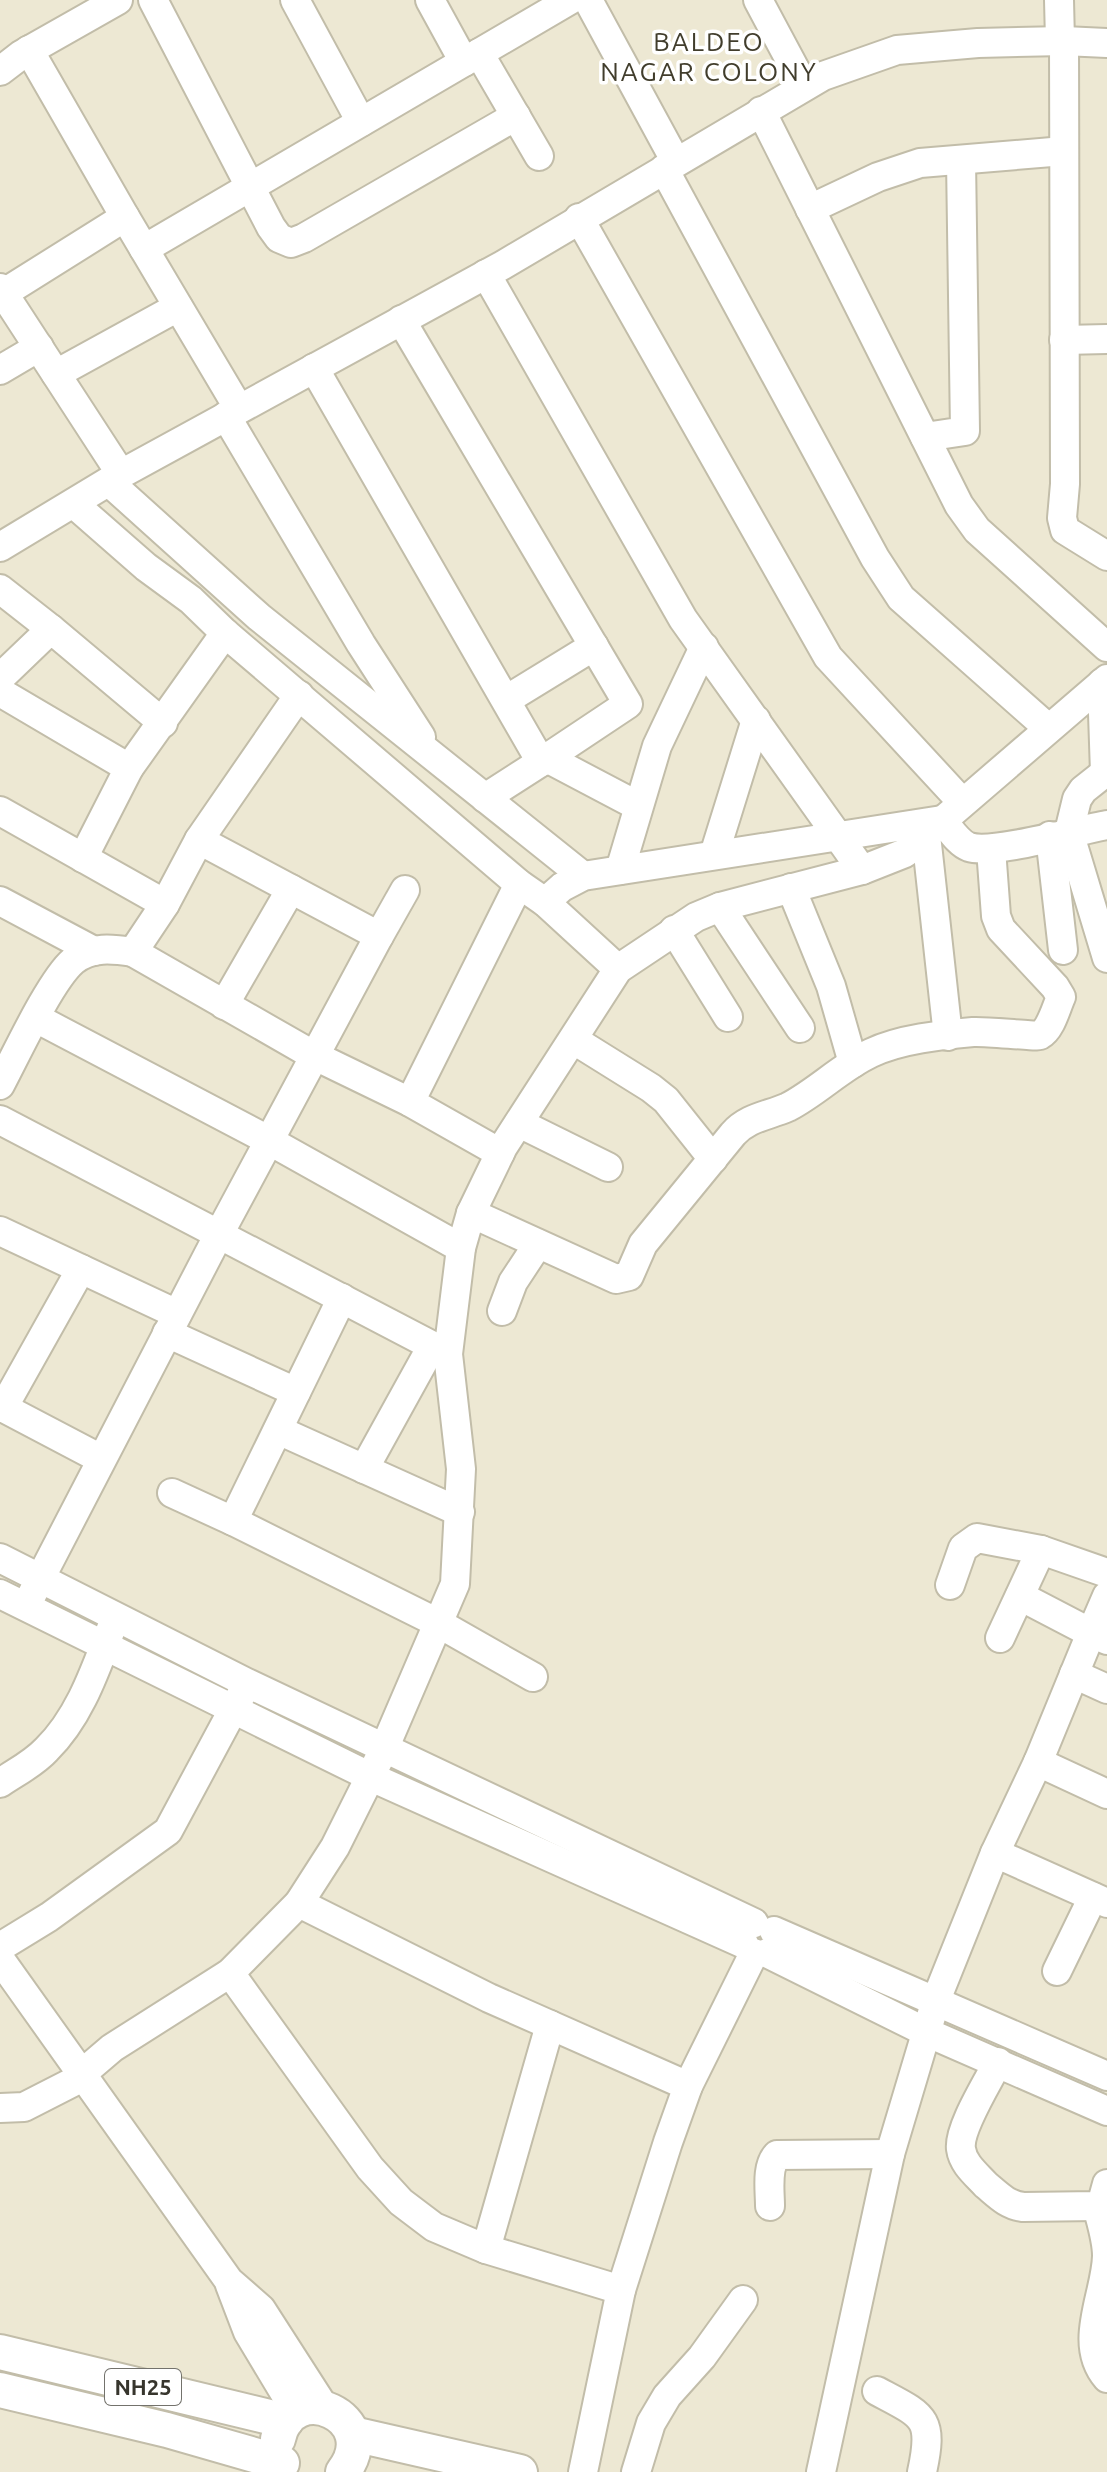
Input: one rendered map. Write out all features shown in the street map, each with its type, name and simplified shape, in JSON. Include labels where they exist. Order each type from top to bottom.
[{"type":"main road","name":"NH25","points":[[0,2352],[302,2413],[337,2413],[347,2422],[353,2434]]},
{"type":"main road","name":"NH25","points":[[0,2390],[167,2430],[285,2467]]},
{"type":"main road","name":"NH25","points":[[285,2467],[277,2449],[279,2434],[302,2413]]},
{"type":"main road","points":[[352,2471],[353,2434],[520,2472]]},
{"type":"street","points":[[0,71],[29,50],[118,0]]},
{"type":"street","points":[[153,0],[271,227],[279,238],[291,243],[516,116]]},
{"type":"street","points":[[295,0],[361,122]]},
{"type":"street","points":[[430,0],[516,116],[539,156]]},
{"type":"street","points":[[144,249],[570,0]]},
{"type":"street","points":[[588,0],[670,166],[875,558],[901,598],[1048,728]]},
{"type":"street","points":[[758,0],[804,86]]},
{"type":"street","points":[[1059,0],[1064,151],[1065,484],[1062,518],[1065,530],[1107,556]]},
{"type":"street","points":[[0,547],[115,478],[486,274],[823,76],[897,50],[978,43],[1107,43]]},
{"type":"street","points":[[29,50],[178,307],[361,644],[432,756]]},
{"type":"street","points":[[761,111],[959,505],[977,530],[1107,647]]},
{"type":"street","points":[[810,209],[878,177],[920,163],[1064,151]]},
{"type":"street","points":[[925,437],[965,431],[961,160]]},
{"type":"street","points":[[125,217],[2,290],[56,374],[115,478],[259,617],[583,876]]},
{"type":"street","points":[[579,218],[828,657],[962,843],[970,848],[991,849],[1107,825]]},
{"type":"street","points":[[486,274],[683,619],[862,870]]},
{"type":"street","points":[[56,374],[178,307]]},
{"type":"street","points":[[401,320],[628,704],[657,746]]},
{"type":"street","points":[[1064,340],[1107,339]]},
{"type":"street","points":[[0,370],[39,347]]},
{"type":"street","points":[[314,368],[506,700],[544,760],[638,806]]},
{"type":"street","points":[[74,504],[146,567],[191,600],[225,633],[519,884],[545,902],[618,969]]},
{"type":"street","points":[[0,589],[163,723]]},
{"type":"street","points":[[0,678],[51,629]]},
{"type":"street","points":[[83,858],[129,768],[225,633]]},
{"type":"street","points":[[506,700],[594,646]]},
{"type":"street","points":[[620,870],[657,746],[704,647]]},
{"type":"street","points":[[364,1469],[440,1350],[471,1213],[500,1153],[618,969],[674,930],[720,907],[862,870],[905,853],[1104,681]]},
{"type":"street","points":[[1063,950],[1059,834],[1083,790],[1106,772],[1104,681]]},
{"type":"street","points":[[0,692],[129,768]]},
{"type":"street","points":[[133,952],[165,904],[199,840],[299,695]]},
{"type":"street","points":[[485,798],[628,704]]},
{"type":"street","points":[[714,855],[756,720]]},
{"type":"street","points":[[0,811],[165,904]]},
{"type":"street","points":[[545,902],[562,887],[583,876],[943,819]]},
{"type":"street","points":[[943,819],[948,1036]]},
{"type":"street","points":[[1059,834],[1107,958]]},
{"type":"street","points":[[199,840],[379,936]]},
{"type":"street","points":[[471,1213],[616,1279],[629,1276],[643,1244],[747,1121],[787,1107],[853,1063],[886,1047],[985,1031],[1007,1031],[1033,1037],[1040,1035],[1047,1028],[1061,997],[1001,929],[996,916],[991,849]]},
{"type":"street","points":[[410,1102],[519,884]]},
{"type":"street","points":[[791,888],[831,986],[853,1063]]},
{"type":"street","points":[[224,1005],[291,889]]},
{"type":"street","points":[[26,1606],[268,1140],[405,890]]},
{"type":"street","points":[[0,901],[94,951]]},
{"type":"street","points":[[720,907],[800,1028]]},
{"type":"street","points":[[674,930],[728,1017]]},
{"type":"street","points":[[0,1085],[56,983],[73,961],[94,951],[107,949],[133,952],[313,1055],[410,1102],[500,1153]]},
{"type":"street","points":[[36,1018],[268,1140],[461,1248]]},
{"type":"street","points":[[574,1040],[666,1100],[713,1159]]},
{"type":"street","points":[[0,1120],[440,1350]]},
{"type":"street","points":[[519,1123],[608,1167]]},
{"type":"street","points":[[1,1235],[81,1269],[172,1324],[296,1392]]},
{"type":"street","points":[[502,1311],[513,1282],[538,1244]]},
{"type":"street","points":[[81,1269],[2,1407],[101,1459]]},
{"type":"street","points":[[233,1521],[342,1298]]},
{"type":"street","points":[[0,2108],[24,2107],[71,2083],[112,2048],[230,1973],[299,1903],[335,1847],[384,1749],[455,1584],[461,1469],[440,1350]]},
{"type":"street","points":[[278,1430],[460,1512]]},
{"type":"street","points":[[172,1493],[438,1623],[533,1677]]},
{"type":"street","points":[[950,1585],[963,1548],[977,1538],[1041,1550],[1107,1573]]},
{"type":"street","points":[[1000,1638],[1041,1550]]},
{"type":"street","points":[[0,1558],[115,1619],[384,1749],[759,1941],[926,2032],[1106,2108]]},
{"type":"street","points":[[0,1594],[371,1777],[759,1941],[936,2000],[1107,2076]]},
{"type":"street","points":[[1020,1596],[1099,1637]]},
{"type":"street","points":[[821,2472],[890,2154],[936,2000],[995,1853],[1038,1762],[1074,1674],[1099,1637],[1107,1596]]},
{"type":"street","points":[[0,1783],[30,1765],[63,1730],[80,1704],[115,1619]]},
{"type":"street","points":[[1074,1674],[1107,1689]]},
{"type":"street","points":[[0,1947],[49,1917],[168,1831],[247,1683]]},
{"type":"street","points":[[1038,1762],[1107,1794]]},
{"type":"street","points":[[995,1853],[1100,1900],[1057,1971]]},
{"type":"street","points":[[299,1903],[550,2025],[688,2086]]},
{"type":"street","points":[[583,2472],[621,2290],[688,2086],[759,1941]]},
{"type":"street","points":[[0,1959],[229,2281],[248,2332],[302,2413]]},
{"type":"street","points":[[230,1973],[370,2168],[401,2202],[434,2227],[486,2249],[621,2290]]},
{"type":"street","points":[[486,2249],[550,2025]]},
{"type":"street","points":[[998,2062],[961,2137],[963,2158],[971,2170],[1012,2205],[1063,2208],[1102,2195],[1107,2256],[1094,2329],[1098,2365],[1107,2378]]},
{"type":"street","points":[[770,2206],[770,2170],[772,2159],[777,2155],[890,2154]]},
{"type":"street","points":[[636,2472],[651,2423],[667,2396],[702,2357],[743,2300]]},
{"type":"street","points":[[877,2391],[922,2419],[928,2431],[922,2472]]},
{"type":"district","name":"BALDEO NAGAR COLONY","points":[[709,57]]}]
